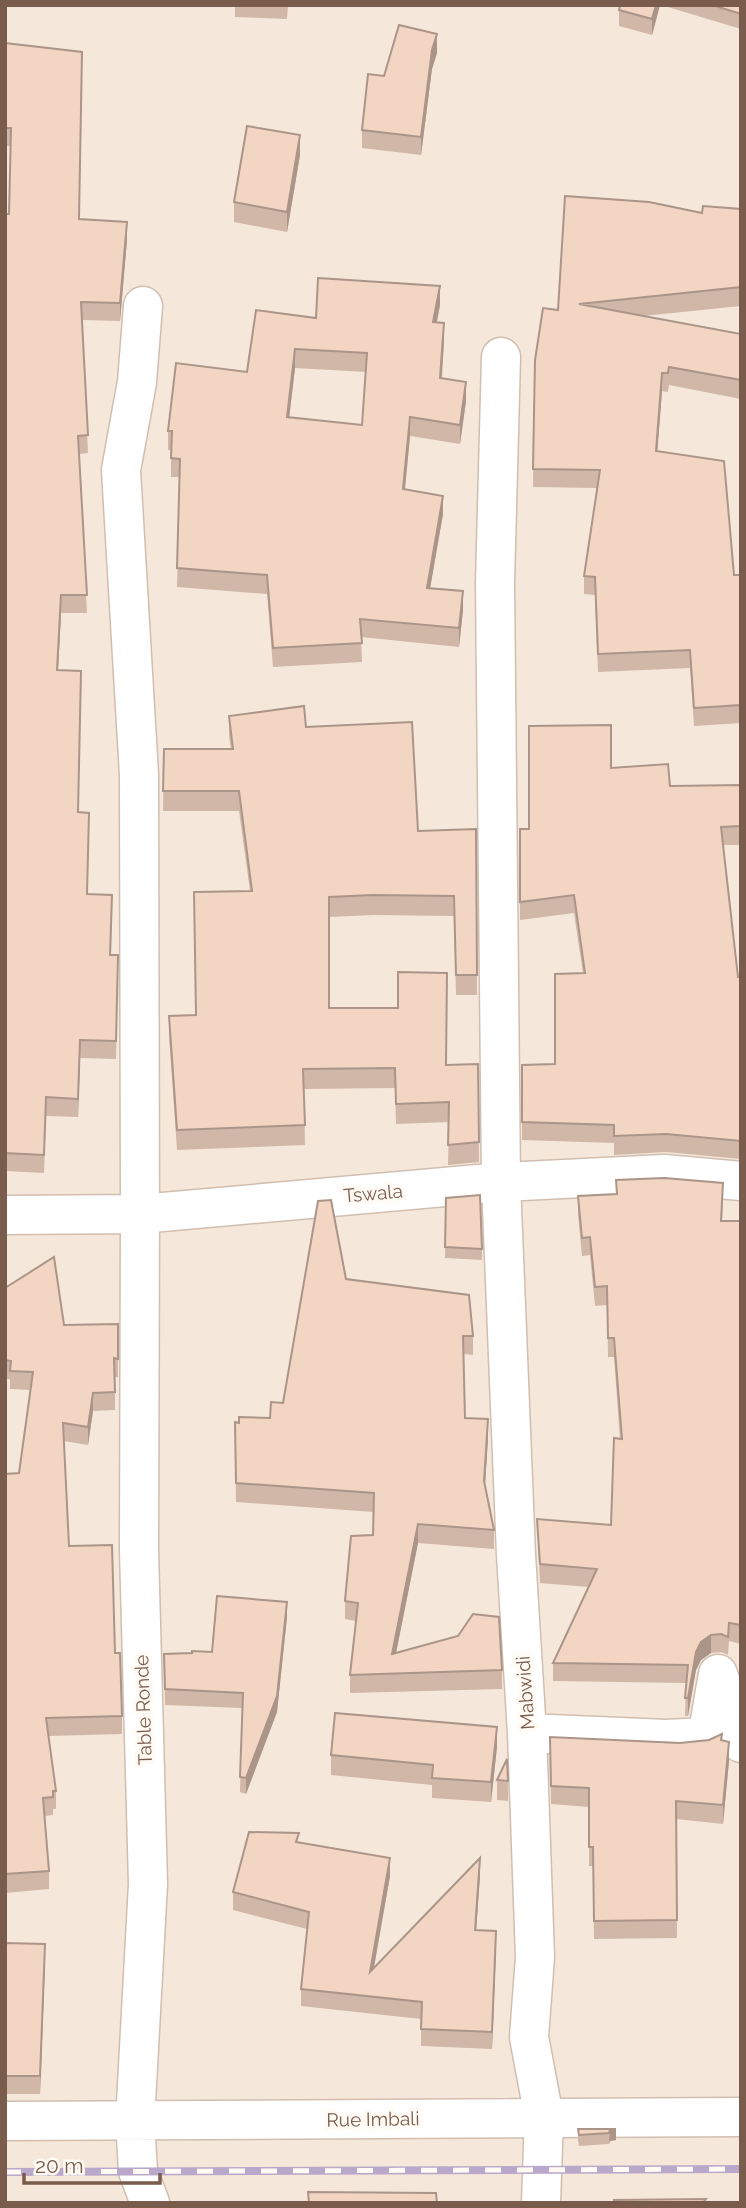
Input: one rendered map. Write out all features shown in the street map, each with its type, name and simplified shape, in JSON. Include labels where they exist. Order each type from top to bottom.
[{"type":"street","name":"Table Ronde","points":[[144,306],[137,382],[121,470],[139,775],[139,1550],[148,1884],[135,2121],[138,2171],[150,2203]]},
{"type":"street","name":"Mabwidi","points":[[501,357],[495,583],[501,1182],[535,1957],[529,2036],[544,2117],[541,2203]]},
{"type":"street","name":"Tswala","points":[[5,1215],[140,1214],[501,1182],[664,1174],[741,1181]]},
{"type":"street","points":[[527,1733],[666,1739],[708,1737],[718,1674],[741,1743]]},
{"type":"street","name":"Rue Imbali","points":[[5,2121],[741,2117]]},
{"type":"shaded area","points":[[5,5],[741,5],[741,2203],[5,2203]]},
{"type":"building","points":[[620,5],[656,5],[652,19],[619,10]]},
{"type":"building","points":[[712,5],[741,5],[741,14]]},
{"type":"building","points":[[399,25],[437,34],[432,50],[421,137],[362,130],[368,74],[384,76]]},
{"type":"building","points":[[5,43],[82,52],[79,219],[127,222],[120,303],[81,302],[88,435],[78,436],[87,595],[61,595],[57,670],[81,671],[78,812],[89,813],[87,894],[112,895],[110,955],[118,955],[116,1041],[80,1040],[78,1099],[46,1097],[44,1155],[5,1153],[5,214],[9,214],[11,128],[5,128]]},
{"type":"building","points":[[247,126],[300,135],[287,212],[234,202]]},
{"type":"building","points":[[565,196],[649,202],[702,213],[703,206],[741,209],[741,287],[579,304],[741,334],[741,380],[669,367],[668,373],[662,373],[656,451],[724,461],[734,575],[741,575],[741,705],[694,708],[690,650],[598,654],[595,577],[584,576],[600,470],[533,469],[535,360],[543,308],[558,310]]},
{"type":"building","points":[[318,278],[440,286],[433,322],[444,323],[440,378],[466,382],[460,425],[410,417],[403,489],[443,496],[427,588],[463,591],[459,628],[360,619],[362,643],[273,648],[267,575],[177,568],[180,459],[171,458],[172,431],[168,431],[176,363],[247,372],[256,310],[316,318]],"holes":[[[295,349],[367,353],[362,425],[287,417]]]},
{"type":"building","points":[[304,706],[306,727],[412,722],[418,831],[476,829],[477,975],[456,975],[454,896],[329,897],[329,1008],[398,1008],[398,972],[447,973],[446,1065],[478,1064],[479,1142],[448,1145],[449,1102],[396,1104],[395,1068],[303,1069],[305,1125],[177,1130],[169,1016],[196,1015],[194,892],[252,891],[239,791],[163,791],[164,749],[233,749],[229,716]]},
{"type":"building","points":[[611,725],[611,768],[668,764],[670,786],[741,785],[741,826],[721,827],[738,977],[741,977],[741,1141],[666,1134],[614,1136],[614,1125],[522,1122],[522,1065],[555,1064],[555,974],[585,973],[574,895],[520,902],[520,829],[529,829],[529,726]]},
{"type":"building","points":[[664,1178],[723,1183],[721,1221],[741,1221],[741,1625],[729,1623],[728,1637],[721,1634],[711,1635],[701,1642],[696,1652],[688,1698],[685,1698],[688,1665],[553,1663],[597,1569],[540,1564],[537,1519],[611,1525],[614,1438],[622,1439],[614,1338],[608,1338],[607,1286],[595,1287],[590,1237],[582,1238],[578,1196],[617,1194],[616,1180]]},
{"type":"building","points":[[480,1195],[482,1249],[445,1247],[446,1198]]},
{"type":"building","points":[[331,1200],[346,1279],[469,1295],[473,1336],[463,1336],[465,1418],[488,1419],[484,1481],[494,1530],[418,1524],[392,1654],[458,1636],[473,1614],[499,1617],[502,1670],[350,1675],[358,1603],[345,1601],[351,1536],[373,1535],[374,1493],[236,1483],[235,1422],[239,1423],[239,1417],[270,1418],[271,1402],[283,1403],[318,1201]]},
{"type":"building","points":[[54,1257],[64,1325],[118,1324],[118,1359],[114,1358],[115,1392],[93,1393],[88,1427],[63,1423],[69,1546],[112,1545],[115,1653],[120,1653],[122,1716],[46,1718],[56,1791],[53,1791],[53,1797],[43,1798],[49,1871],[5,1874],[5,1474],[19,1473],[33,1372],[10,1371],[11,1361],[5,1360],[5,1288]]},
{"type":"building","points":[[217,1596],[287,1602],[277,1696],[246,1778],[240,1777],[243,1693],[165,1689],[164,1654],[212,1652]]},
{"type":"building","points":[[335,1713],[497,1727],[491,1782],[432,1778],[433,1765],[331,1755]]},
{"type":"building","points":[[722,1734],[721,1740],[729,1742],[723,1805],[676,1801],[677,1920],[594,1921],[593,1847],[589,1847],[589,1788],[551,1786],[550,1737],[680,1743],[709,1740]]},
{"type":"building","points":[[507,1759],[508,1781],[497,1780]]},
{"type":"building","points":[[249,1832],[299,1833],[296,1842],[390,1858],[370,1972],[480,1858],[475,1930],[496,1931],[492,2032],[421,2029],[422,2002],[301,1989],[309,1912],[233,1892]]},
{"type":"building","points":[[5,1943],[45,1944],[40,2076],[5,2076]]},
{"type":"building","points":[[578,2129],[616,2129],[610,2130],[609,2133],[579,2135]]},
{"type":"building","points":[[308,2192],[436,2193],[437,2203],[309,2203]]},
{"type":"building","points":[[706,2199],[703,2203],[614,2203],[614,2200]]},
{"type":"railway","points":[[5,2172],[741,2169]]}]
